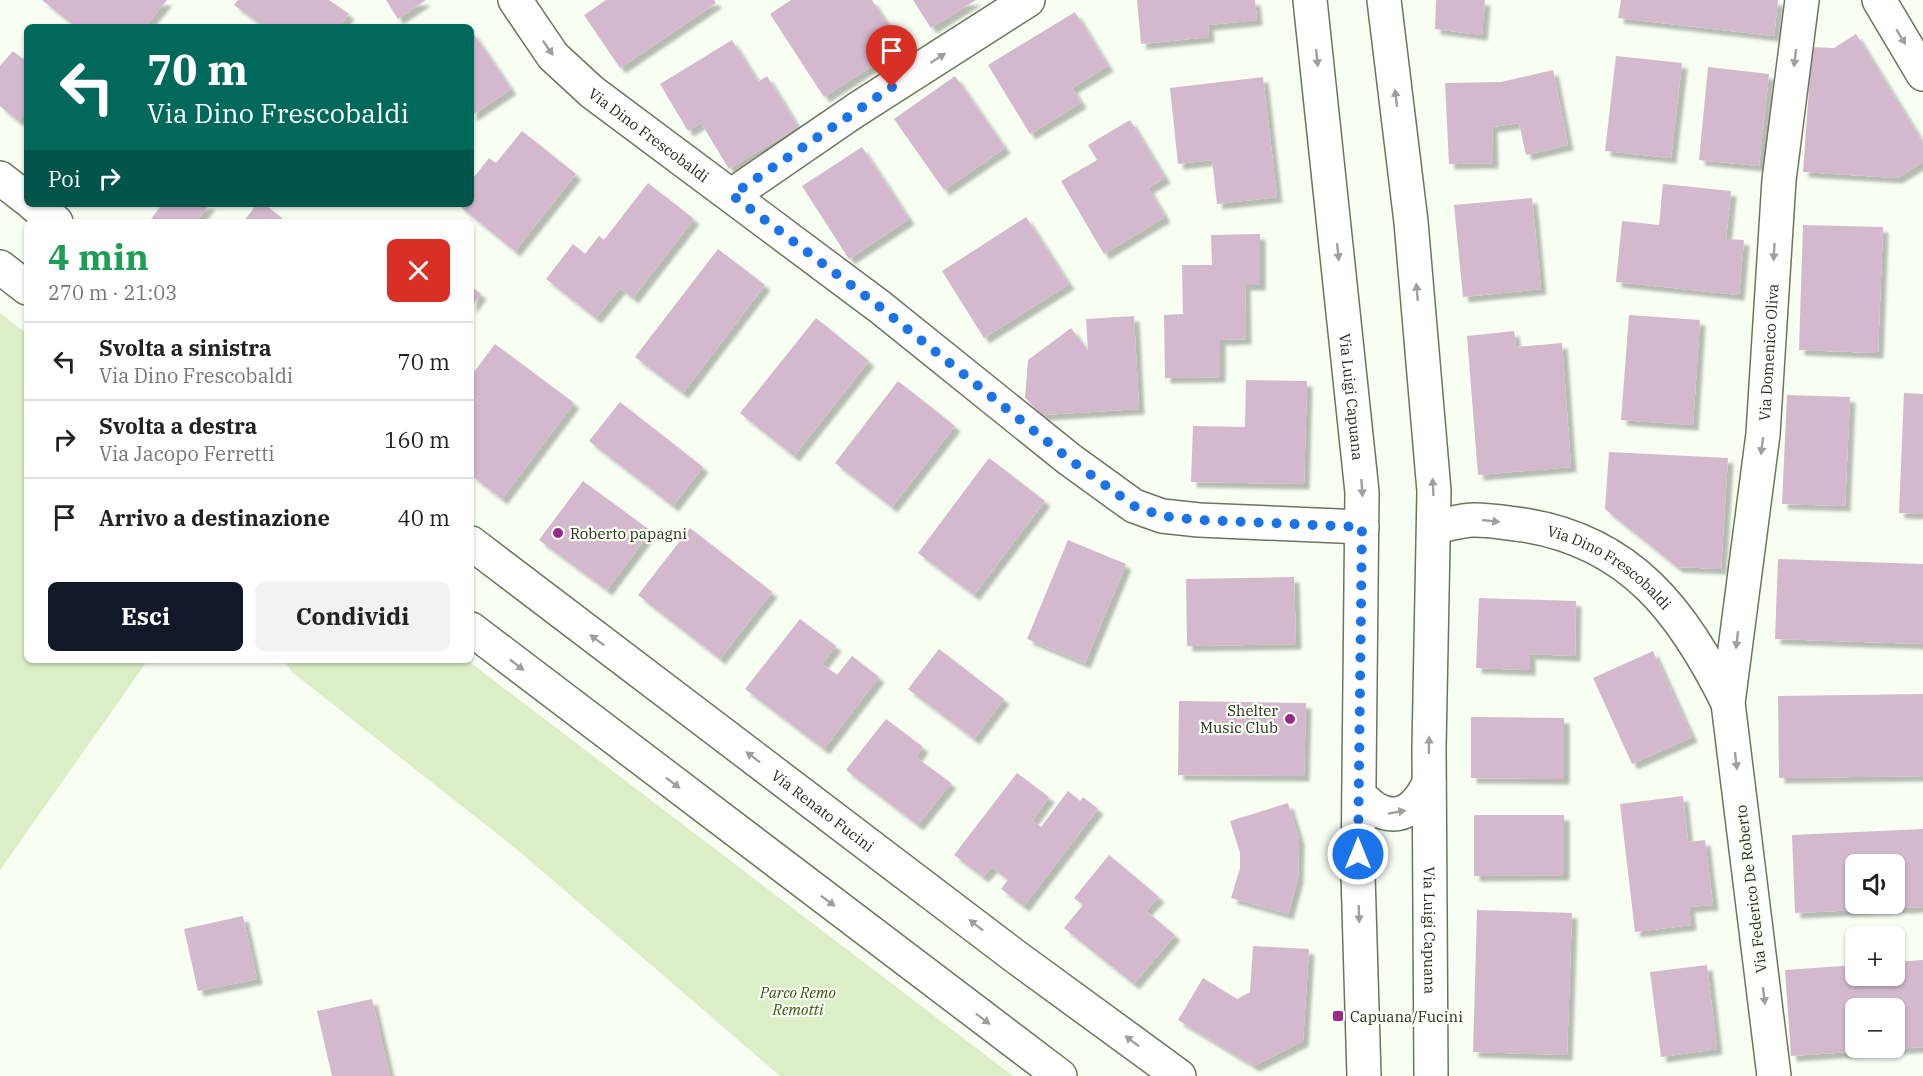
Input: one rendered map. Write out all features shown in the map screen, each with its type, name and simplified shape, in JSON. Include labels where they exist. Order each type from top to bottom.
[{"type":"street","name":"Via Dino Frescobaldi","points":[[515,0],[553,56],[568,72],[623,117],[732,195],[880,307],[1069,459],[1134,506],[1162,516],[1199,520],[1362,527]]},
{"type":"street","points":[[732,195],[856,110],[1028,0]]},
{"type":"street","name":"Via Luigi Capuana","points":[[1310,0],[1361,481],[1358,874],[1364,1076]]},
{"type":"street","name":"Via Luigi Capuana","points":[[1384,0],[1411,222],[1434,491],[1429,783],[1431,1076]]},
{"type":"street","name":"Via Domenico Oliva","points":[[1728,703],[1763,434],[1779,180],[1802,0]]},
{"type":"street","points":[[1879,0],[1923,74]]},
{"type":"street","points":[[0,178],[24,197]]},
{"type":"street","points":[[37,207],[52,219]]},
{"type":"street","points":[[0,267],[24,286]]},
{"type":"street","name":"Via Dino Frescobaldi","points":[[1434,527],[1474,520],[1533,527],[1577,539],[1615,557],[1655,591],[1684,626],[1707,662],[1728,703]]},
{"type":"street","name":"Via Renato Fucini","points":[[474,545],[1016,957],[1179,1076]]},
{"type":"street","points":[[474,631],[1060,1076]]},
{"type":"street","name":"Via Federico De Roberto","points":[[1728,703],[1774,1076]]},
{"type":"street","points":[[1359,794],[1374,809],[1385,814],[1395,814],[1407,811],[1419,802],[1429,783]]},
{"type":"green space","points":[[0,313],[24,332],[24,663],[146,663],[0,870]]},
{"type":"green space","name":"Parco Remo Remotti","points":[[286,663],[471,663],[1013,1076],[780,1076],[520,852],[292,672]]},
{"type":"building","points":[[42,0],[167,0],[147,24],[72,24]]},
{"type":"building","points":[[238,0],[329,0],[349,14],[341,24],[261,24],[234,5]]},
{"type":"building","points":[[386,0],[426,0],[398,19]]},
{"type":"building","points":[[606,0],[714,0],[716,3],[620,68],[584,15]]},
{"type":"building","points":[[791,0],[872,0],[902,47],[824,97],[770,14]]},
{"type":"building","points":[[913,0],[976,0],[931,28]]},
{"type":"building","points":[[1137,0],[1255,0],[1257,20],[1208,25],[1209,37],[1141,44]]},
{"type":"building","points":[[1436,0],[1485,0],[1482,35],[1435,29]]},
{"type":"building","points":[[1621,0],[1778,0],[1774,36],[1618,18]]},
{"type":"building","points":[[1075,12],[1108,66],[1072,88],[1081,103],[1030,134],[988,65]]},
{"type":"building","points":[[474,34],[511,89],[474,114]]},
{"type":"building","points":[[1856,34],[1923,143],[1923,162],[1897,178],[1803,172],[1812,47],[1834,48]]},
{"type":"building","points":[[732,40],[758,82],[767,76],[798,127],[729,169],[701,123],[688,131],[660,84]]},
{"type":"building","points":[[13,51],[24,58],[24,114],[18,121],[0,106],[0,66]]},
{"type":"building","points":[[1616,56],[1682,63],[1671,158],[1605,151]]},
{"type":"building","points":[[1708,67],[1769,74],[1759,166],[1699,160]]},
{"type":"building","points":[[1553,70],[1568,145],[1526,155],[1519,123],[1492,127],[1493,163],[1449,164],[1445,83],[1501,82]]},
{"type":"building","points":[[955,76],[1005,148],[944,190],[894,119]]},
{"type":"building","points":[[1263,77],[1277,197],[1217,204],[1212,160],[1178,164],[1170,88]]},
{"type":"building","points":[[1130,120],[1165,178],[1148,188],[1165,217],[1104,254],[1061,181],[1097,160],[1088,145]]},
{"type":"building","points":[[522,131],[576,174],[515,251],[461,207],[474,207],[474,177],[489,158],[496,163]]},
{"type":"building","points":[[862,147],[909,219],[849,259],[802,186]]},
{"type":"building","points":[[648,183],[694,219],[633,298],[620,288],[596,318],[546,279],[573,244],[585,254],[599,236],[604,240]]},
{"type":"building","points":[[1663,184],[1731,191],[1726,239],[1744,240],[1739,295],[1616,282],[1622,221],[1659,225]]},
{"type":"building","points":[[1532,198],[1541,289],[1463,297],[1454,205]]},
{"type":"building","points":[[160,207],[208,207],[198,219],[151,219]]},
{"type":"building","points":[[255,207],[268,207],[283,219],[245,219]]},
{"type":"building","points":[[1026,217],[1069,284],[984,338],[942,271]]},
{"type":"building","points":[[1803,225],[1883,227],[1878,353],[1799,350]]},
{"type":"building","points":[[1260,234],[1260,285],[1245,285],[1246,339],[1220,340],[1220,377],[1165,378],[1164,315],[1183,314],[1182,265],[1212,265],[1211,235]]},
{"type":"building","points":[[718,249],[765,285],[683,393],[635,357]]},
{"type":"building","points":[[474,288],[481,294],[474,304]]},
{"type":"building","points":[[1629,315],[1700,320],[1693,425],[1621,420]]},
{"type":"building","points":[[1134,316],[1139,409],[1042,415],[1025,398],[1028,360],[1071,328],[1088,351],[1086,319]]},
{"type":"building","points":[[816,318],[869,361],[794,456],[740,413]]},
{"type":"building","points":[[1514,331],[1516,347],[1562,343],[1571,467],[1478,475],[1467,336]]},
{"type":"building","points":[[495,344],[574,403],[502,499],[474,477],[474,372]]},
{"type":"building","points":[[1246,380],[1307,381],[1304,484],[1191,482],[1193,426],[1245,427]]},
{"type":"building","points":[[898,381],[955,426],[892,507],[835,463]]},
{"type":"building","points":[[1904,393],[1923,394],[1923,514],[1899,513]]},
{"type":"building","points":[[1787,395],[1850,397],[1845,506],[1782,504]]},
{"type":"building","points":[[620,402],[703,467],[673,506],[589,441]]},
{"type":"building","points":[[1609,452],[1728,458],[1721,569],[1677,567],[1605,509]]},
{"type":"building","points":[[989,458],[1045,501],[974,595],[918,553]]},
{"type":"building","points":[[583,481],[651,531],[607,590],[539,540]]},
{"type":"building","points":[[690,528],[772,592],[720,659],[638,595]]},
{"type":"building","points":[[1068,540],[1126,564],[1085,663],[1027,639]]},
{"type":"building","points":[[1778,559],[1923,564],[1923,644],[1775,639]]},
{"type":"building","points":[[1294,577],[1296,644],[1187,646],[1186,579]]},
{"type":"building","points":[[1479,598],[1576,601],[1575,656],[1530,654],[1530,670],[1476,668]]},
{"type":"building","points":[[800,619],[836,646],[822,664],[837,675],[852,656],[879,677],[824,749],[745,689]]},
{"type":"building","points":[[939,649],[1004,699],[974,739],[908,689]]},
{"type":"building","points":[[1653,651],[1692,737],[1632,764],[1593,678]]},
{"type":"building","points":[[1923,694],[1923,776],[1779,778],[1778,696]]},
{"type":"building","points":[[1179,701],[1306,703],[1304,776],[1178,775]]},
{"type":"building","points":[[1471,717],[1564,718],[1564,779],[1471,778]]},
{"type":"building","points":[[886,719],[923,747],[916,757],[951,783],[918,825],[846,770]]},
{"type":"building","points":[[1017,773],[1049,797],[1032,821],[1041,827],[1068,791],[1080,801],[1083,797],[1098,809],[1024,906],[1001,889],[1008,880],[992,867],[983,877],[954,855]]},
{"type":"building","points":[[1683,796],[1688,842],[1705,840],[1713,905],[1689,907],[1691,925],[1635,932],[1620,804]]},
{"type":"building","points":[[1288,803],[1299,839],[1298,878],[1288,914],[1231,898],[1240,868],[1240,853],[1230,821]]},
{"type":"building","points":[[1474,815],[1564,815],[1564,875],[1474,876]]},
{"type":"building","points":[[1923,829],[1923,907],[1905,908],[1905,854],[1845,854],[1845,911],[1795,913],[1792,835]]},
{"type":"building","points":[[1109,855],[1159,897],[1146,911],[1175,935],[1134,984],[1064,928],[1083,905],[1074,898]]},
{"type":"building","points":[[1477,910],[1572,913],[1567,1055],[1473,1052]]},
{"type":"building","points":[[243,916],[257,979],[198,991],[184,929]]},
{"type":"building","points":[[1253,946],[1309,949],[1303,1041],[1254,1066],[1178,1020],[1203,978],[1237,999],[1250,992]]},
{"type":"building","points":[[1923,960],[1923,1047],[1905,1048],[1905,998],[1845,998],[1845,1052],[1791,1056],[1785,970],[1845,966],[1845,986],[1905,986],[1905,961]]},
{"type":"building","points":[[1707,965],[1717,1049],[1661,1057],[1650,972]]},
{"type":"building","points":[[372,999],[390,1076],[332,1076],[317,1011]]},
{"type":"place","name":"Roberto papagni","points":[[558,533]]},
{"type":"place","name":"Shelter Music Club","points":[[1290,719]]},
{"type":"place","name":"Capuana/Fucini","points":[[1338,1016]]},
{"type":"route","points":[[892,87],[732,195],[880,307],[1069,459],[1134,506],[1162,516],[1199,520],[1362,527],[1358,854]]}]
